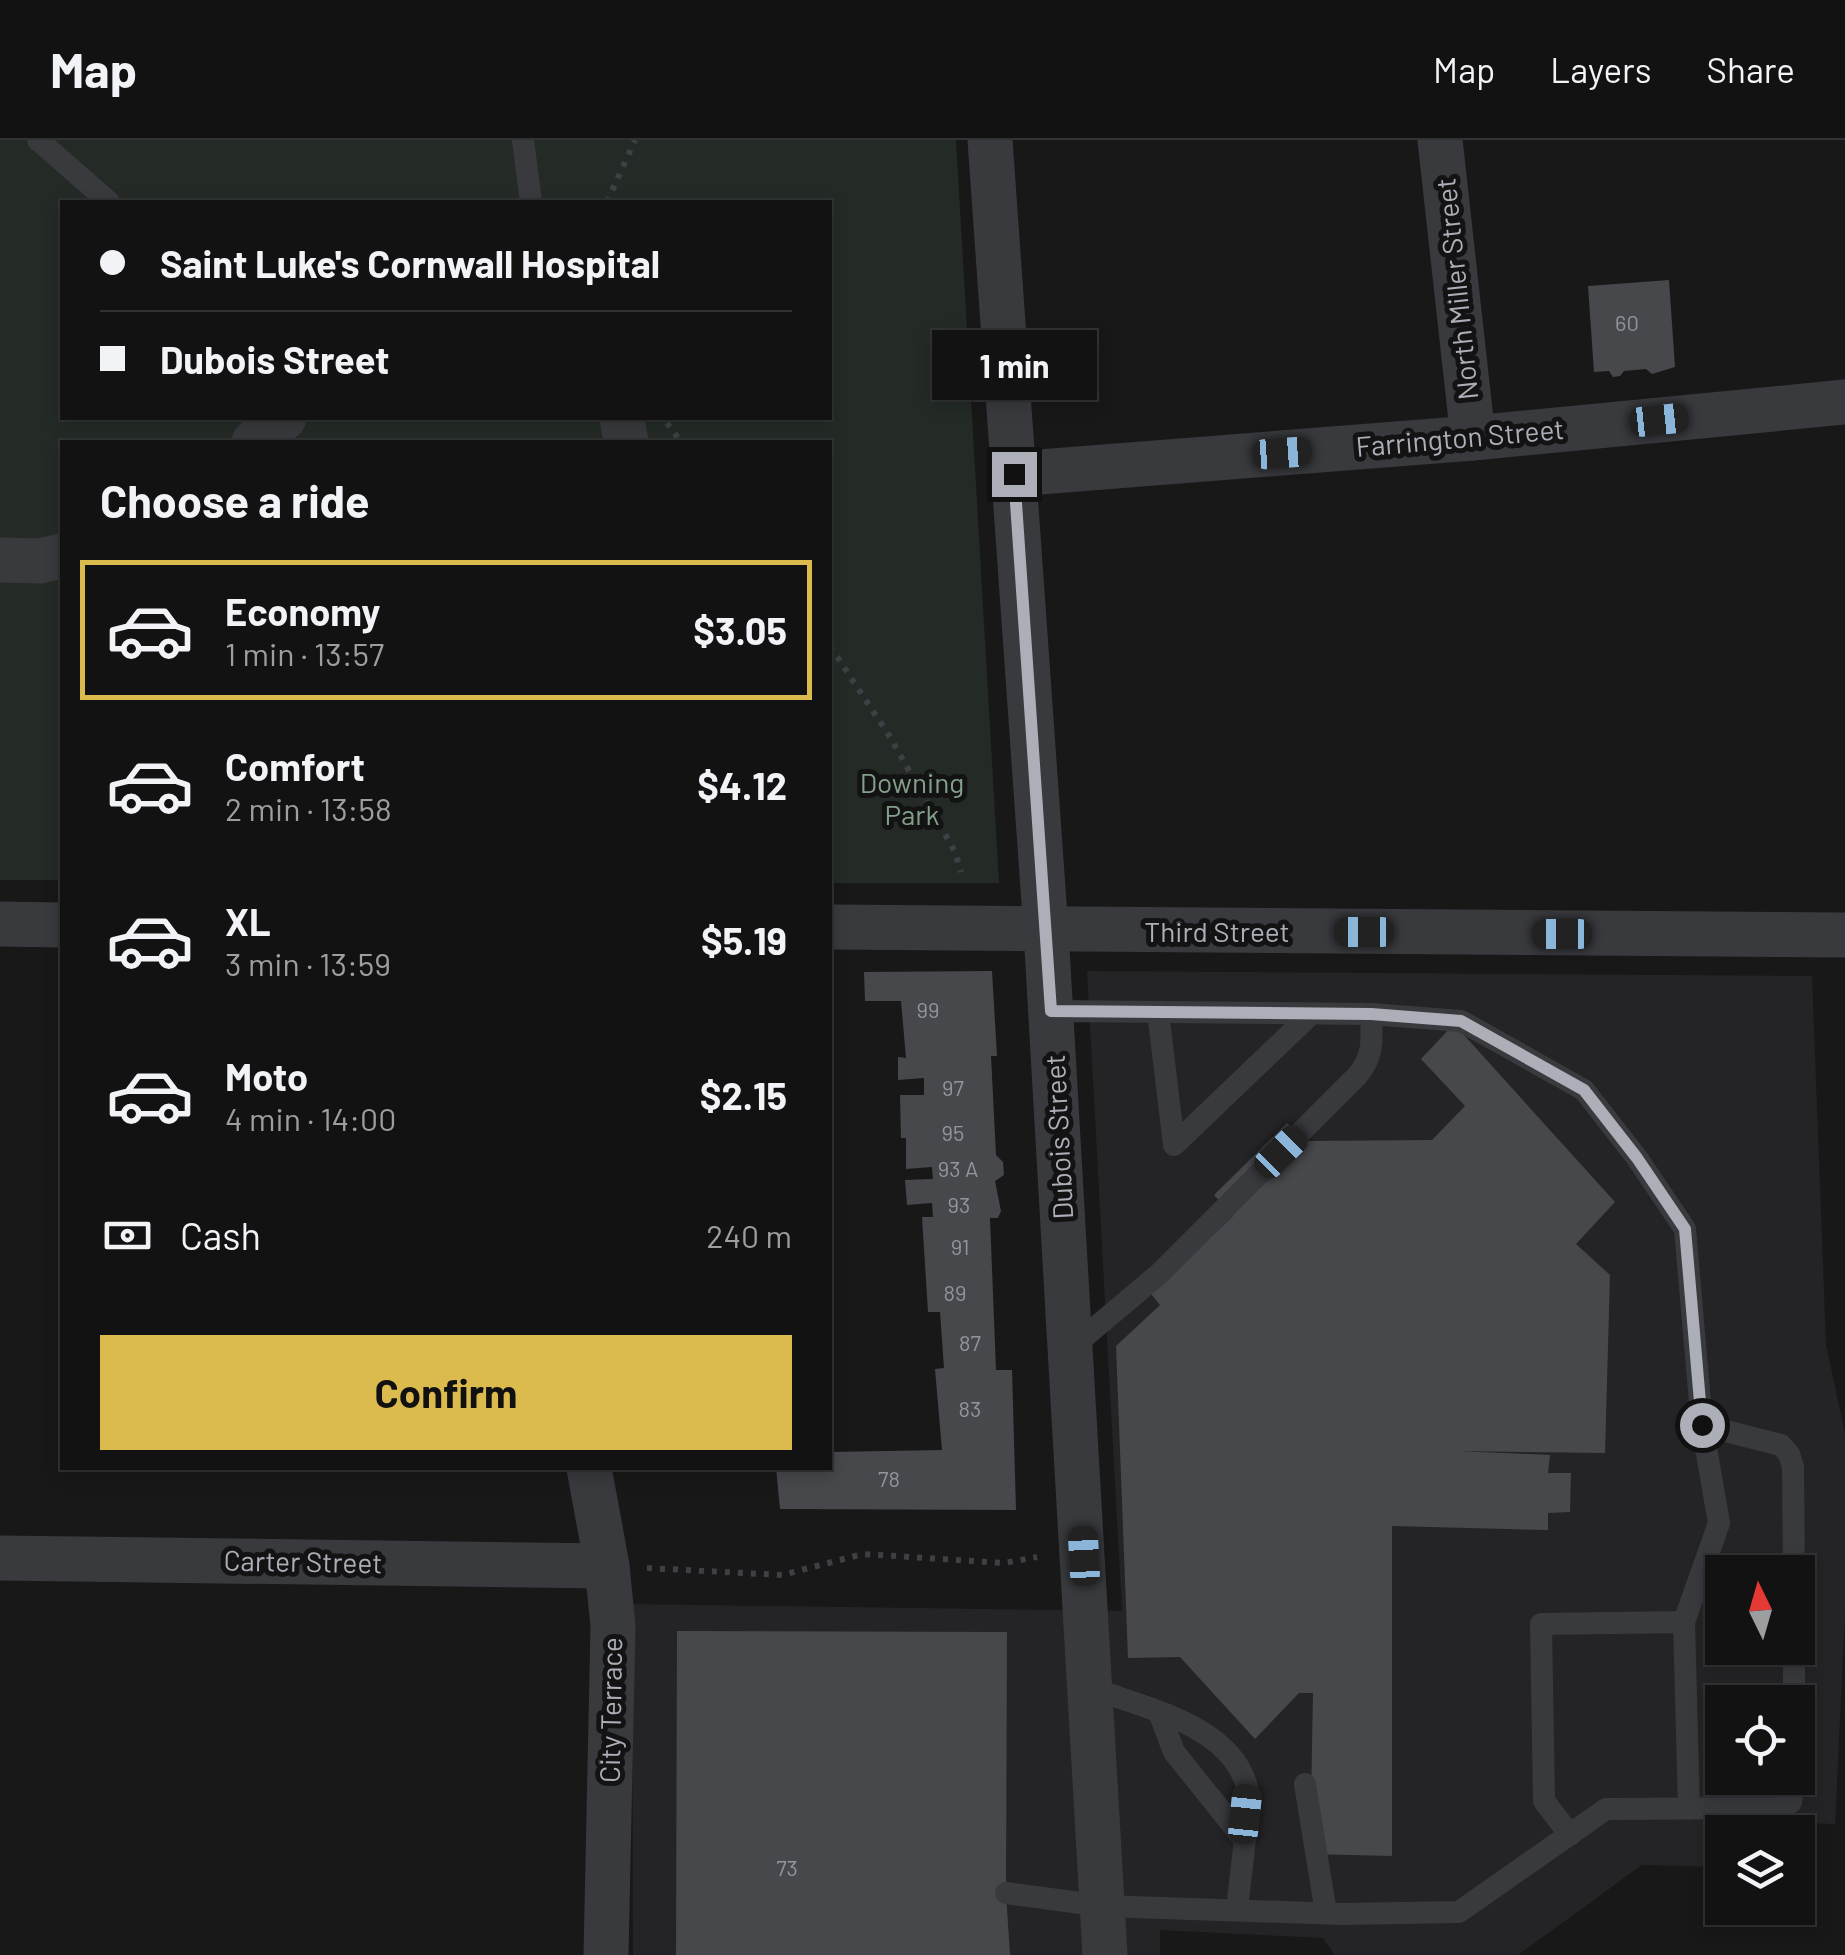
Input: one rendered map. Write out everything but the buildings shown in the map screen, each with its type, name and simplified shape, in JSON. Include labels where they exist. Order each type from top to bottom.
[{"type":"street","name":"Dubois Street","points":[[990,140],[1046,931],[1106,1955]]},
{"type":"street","name":"North Miller Street","points":[[1440,140],[1474,438]]},
{"type":"street","name":"Farrington Street","points":[[1014,474],[1474,438],[1845,402]]},
{"type":"street","points":[[256,440],[282,420]]},
{"type":"street","points":[[0,560],[60,556]]},
{"type":"street","points":[[0,924],[60,924]]},
{"type":"street","name":"Third Street","points":[[832,927],[1845,935]]},
{"type":"street","name":"City Terrace","points":[[589,1470],[607,1566],[613,1626],[606,1955]]},
{"type":"street","name":"Carter Street","points":[[0,1558],[607,1566]]},
{"type":"lane","points":[[38,140],[106,200]]},
{"type":"lane","points":[[523,140],[531,200]]},
{"type":"lane","points":[[1051,1011],[1371,1014],[1461,1021],[1584,1090],[1685,1229],[1702,1425],[1719,1523],[1684,1622],[1689,1808]]},
{"type":"lane","points":[[1158,1012],[1174,1144],[1310,1015]]},
{"type":"lane","points":[[1071,1348],[1159,1274],[1357,1076],[1368,1063],[1372,1050],[1371,1014]]},
{"type":"lane","points":[[1702,1425],[1781,1446],[1789,1454],[1793,1467],[1794,1555]]},
{"type":"lane","points":[[1570,1835],[1544,1801],[1541,1624],[1684,1622]]},
{"type":"lane","points":[[1092,1688],[1211,1736],[1235,1757],[1248,1790],[1237,1910]]},
{"type":"lane","points":[[1160,1714],[1174,1752],[1243,1838]]},
{"type":"lane","points":[[1305,1784],[1326,1913]]},
{"type":"lane","points":[[1006,1893],[1104,1906],[1326,1913],[1459,1912],[1606,1809],[1778,1808],[1790,1802],[1791,1795]]},
{"type":"path","points":[[608,200],[635,140]]},
{"type":"path","points":[[832,649],[890,737],[955,852],[961,872]]},
{"type":"path","points":[[607,1566],[782,1576],[863,1554],[1004,1564],[1037,1557]]},
{"type":"shaded area","points":[[1087,971],[1812,976],[1826,1344],[1845,1434],[1845,1613],[1835,1824],[1815,1823],[1815,1815],[1705,1815],[1705,1867],[1642,1865],[1518,1955],[1335,1955],[1323,1938],[1160,1930],[1160,1955],[633,1955],[632,1604],[1122,1611]]},
{"type":"green space","name":"Downing Park","points":[[0,140],[956,140],[999,883],[832,883],[832,440],[60,440],[60,880],[0,880]]},
{"type":"route","points":[[1014,474],[1051,1011],[1371,1014],[1461,1021],[1584,1090],[1685,1229],[1702,1425]]}]
